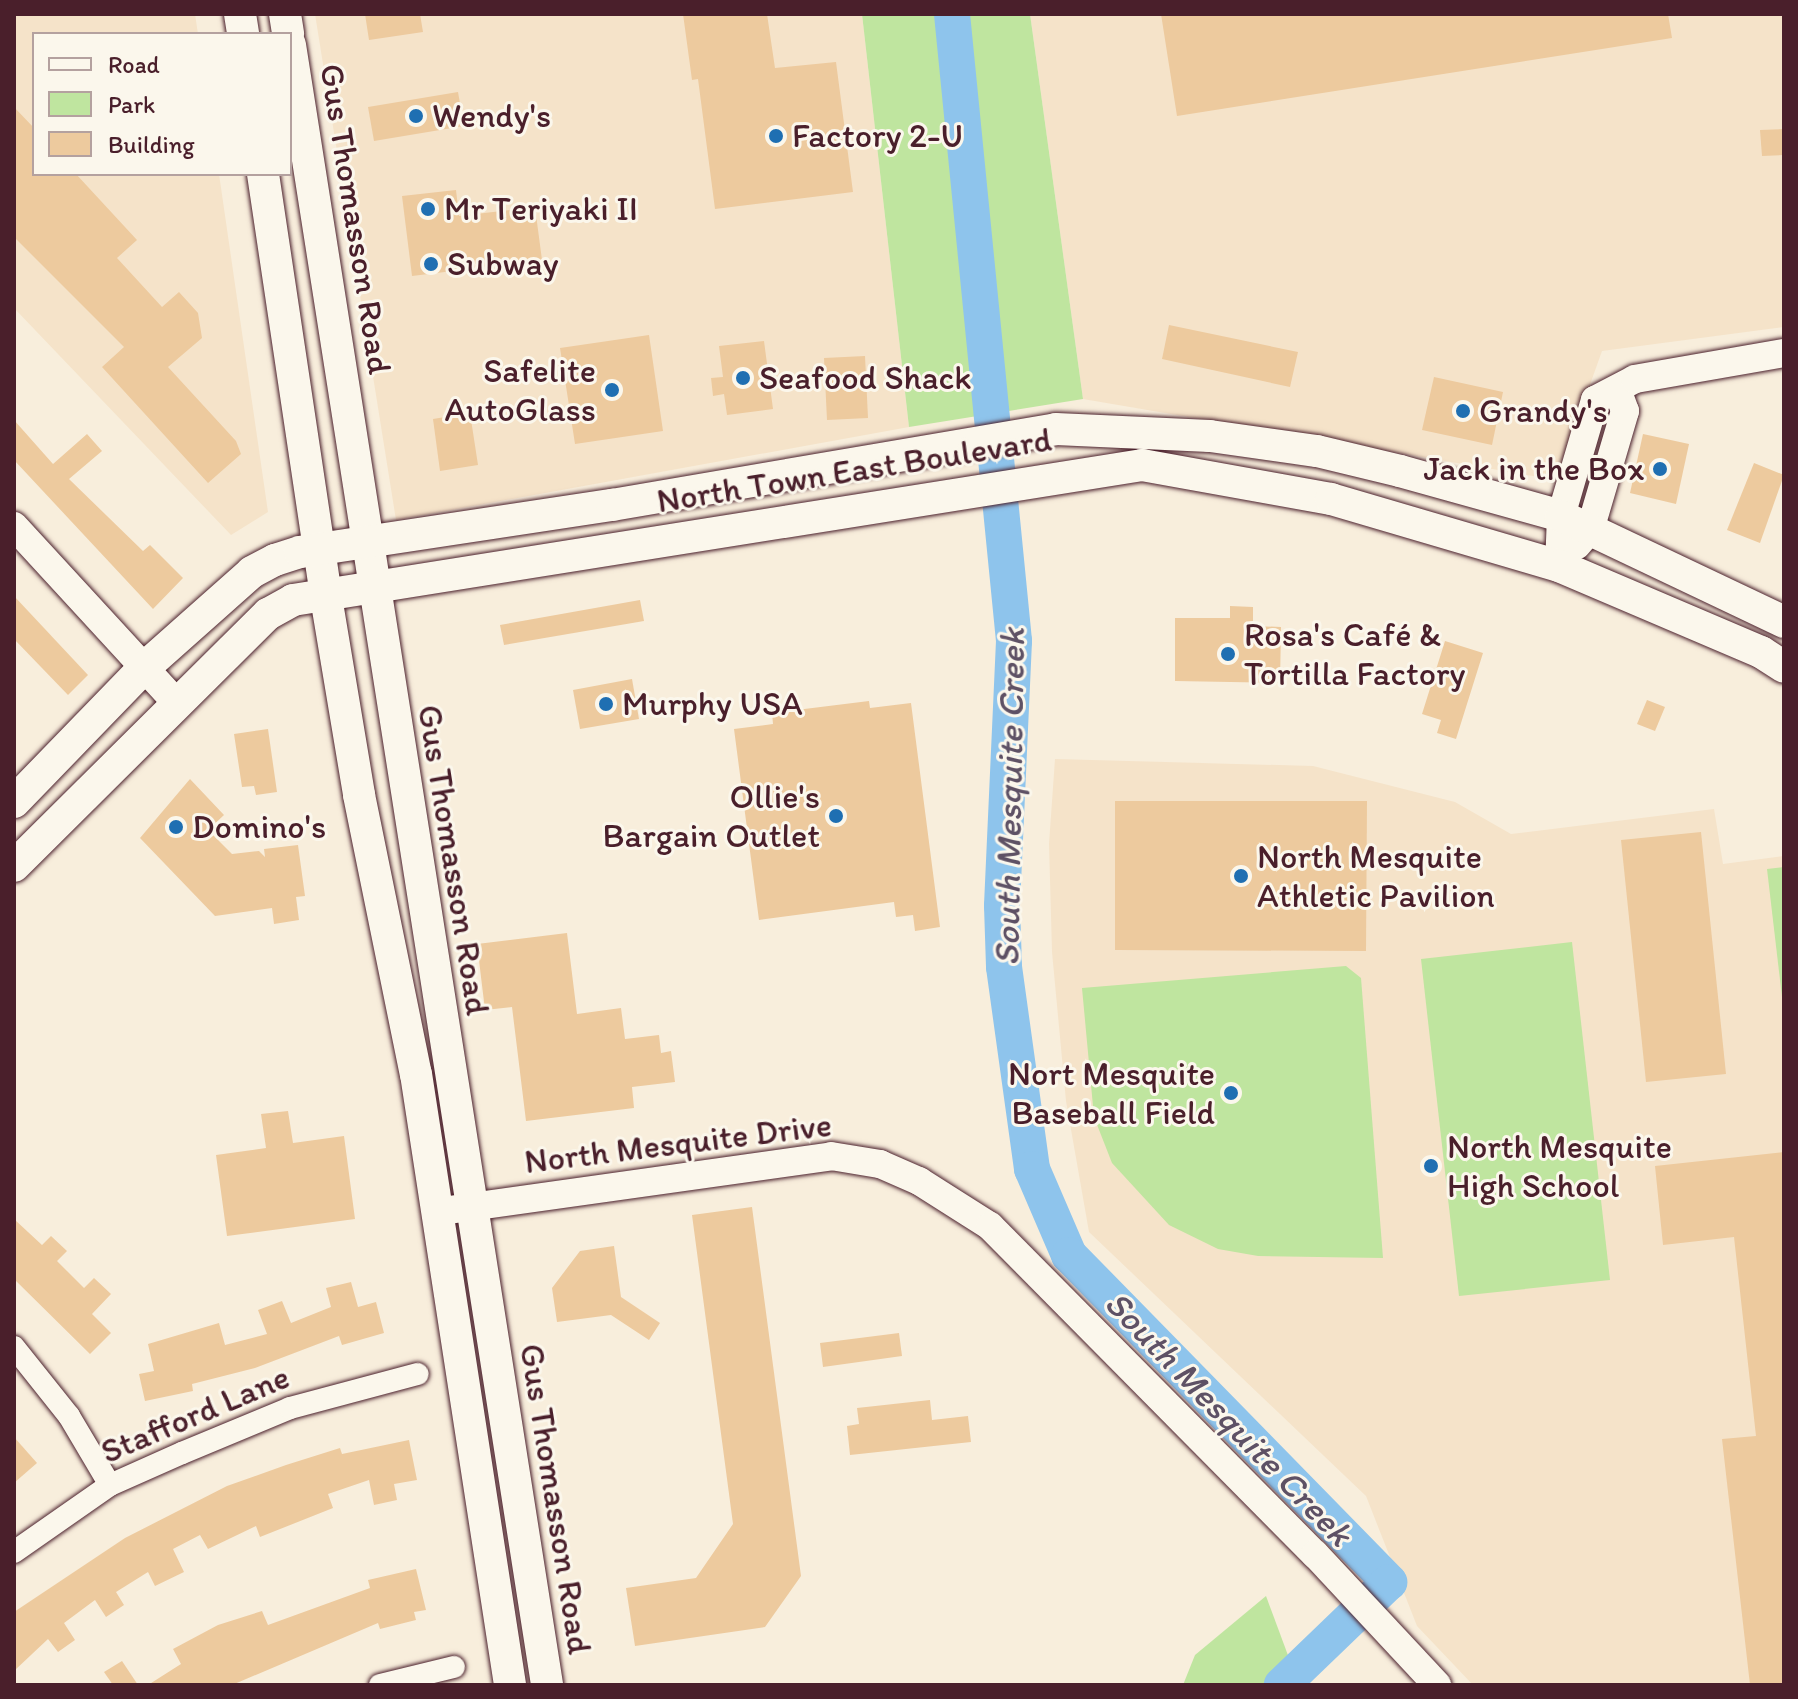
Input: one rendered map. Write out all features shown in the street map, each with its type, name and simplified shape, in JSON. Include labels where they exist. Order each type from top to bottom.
[{"type":"main road","name":"Gus Thomasson Road","points":[[292,58],[368,541],[422,912],[474,1205],[547,1685]]},
{"type":"main road","points":[[263,176],[325,591],[383,919],[416,1074],[510,1685]]},
{"type":"main road","name":"North Town East Boulevard","points":[[14,802],[144,668],[252,572],[319,549],[697,490],[1056,429],[1161,432],[1317,451],[1561,516],[1784,622]]},
{"type":"main road","points":[[1310,496],[1317,451]]},
{"type":"main road","name":"North Town East Boulevard","points":[[14,866],[268,614],[325,591],[1142,465],[1310,496],[1559,566],[1761,652],[1784,667]]},
{"type":"main road","points":[[690,536],[697,490]]},
{"type":"main road","points":[[383,919],[422,912]]},
{"type":"main road","points":[[483,1510],[519,1511]]},
{"type":"street","points":[[1559,566],[1561,516],[1595,400],[1618,392],[1635,379],[1784,353]]},
{"type":"street","points":[[1559,566],[1590,530],[1625,411],[1618,392]]},
{"type":"street","points":[[14,526],[177,703]]},
{"type":"street","name":"North Mesquite Drive","points":[[437,1212],[770,1161],[839,1156],[880,1164],[952,1199],[990,1226],[1315,1554],[1437,1685]]},
{"type":"street","points":[[14,1347],[69,1416],[110,1485]]},
{"type":"street","name":"Stafford Lane","points":[[14,1552],[110,1485],[290,1408],[418,1374]]},
{"type":"street","points":[[380,1685],[454,1667]]},
{"type":"shaded area","points":[[14,14],[195,14],[198,32],[32,32],[32,176],[219,176],[268,512],[231,535],[14,308]]},
{"type":"shaded area","points":[[315,14],[862,14],[909,427],[396,520]]},
{"type":"shaded area","points":[[1030,14],[1784,14],[1784,327],[1602,351],[1556,480],[1083,399]]},
{"type":"shaded area","name":"North Mesquite High School","points":[[1055,759],[1313,766],[1455,802],[1511,834],[1714,809],[1723,864],[1784,856],[1784,1685],[1473,1685],[1417,1626],[1366,1496],[1089,1232],[1066,1101],[1052,952],[1049,844]]},
{"type":"green space","points":[[862,14],[1030,14],[1083,399],[909,427]]},
{"type":"green space","points":[[1784,867],[1784,1014],[1767,869]]},
{"type":"green space","points":[[1572,942],[1610,1280],[1459,1296],[1421,959]]},
{"type":"green space","name":"Nort Mesquite Baseball Field","points":[[1346,966],[1361,978],[1383,1258],[1258,1256],[1218,1249],[1169,1225],[1112,1163],[1094,1117],[1082,988]]},
{"type":"green space","points":[[1266,1596],[1299,1685],[1183,1685],[1195,1655]]},
{"type":"building","points":[[365,14],[420,14],[423,32],[369,40]]},
{"type":"building","name":"Factory 2-U","points":[[683,14],[767,14],[775,68],[836,62],[853,192],[715,209],[698,79],[692,80]]},
{"type":"building","points":[[1161,14],[1668,14],[1672,38],[1177,116]]},
{"type":"building","name":"Wendy's","points":[[458,92],[464,126],[374,141],[368,107]]},
{"type":"building","points":[[14,107],[32,126],[32,176],[78,176],[137,240],[117,258],[162,307],[179,292],[198,313],[202,338],[168,367],[236,441],[241,454],[208,483],[102,367],[124,347],[14,237]]},
{"type":"building","points":[[1784,129],[1784,155],[1762,156],[1760,130]]},
{"type":"building","points":[[456,190],[459,216],[535,207],[542,260],[412,276],[402,196]]},
{"type":"building","points":[[1169,325],[1298,352],[1290,387],[1162,359]]},
{"type":"building","name":"Safelite AutoGlass","points":[[649,335],[663,431],[575,444],[560,348]]},
{"type":"building","name":"Seafood Shack","points":[[764,341],[773,409],[727,415],[724,394],[713,396],[711,378],[723,377],[719,346]]},
{"type":"building","points":[[865,356],[868,418],[827,420],[824,358]]},
{"type":"building","name":"Grandy's","points":[[1434,377],[1503,392],[1492,445],[1422,430]]},
{"type":"building","points":[[470,413],[478,465],[440,471],[433,419]]},
{"type":"building","points":[[14,420],[53,464],[87,434],[102,451],[69,479],[143,551],[150,545],[183,578],[153,609],[14,460]]},
{"type":"building","name":"Jack in the Box","points":[[1643,434],[1689,444],[1676,504],[1630,493]]},
{"type":"building","points":[[1754,463],[1784,475],[1760,543],[1727,530]]},
{"type":"building","points":[[14,596],[88,675],[68,695],[14,639]]},
{"type":"building","name":"Murphy USA","points":[[640,600],[644,621],[504,645],[500,625]]},
{"type":"building","name":"Rosa's Café & Tortilla Factory","points":[[1230,606],[1253,607],[1253,626],[1281,627],[1280,683],[1175,681],[1175,618],[1230,618]]},
{"type":"building","points":[[1445,641],[1483,653],[1456,739],[1437,733],[1441,720],[1422,714]]},
{"type":"building","name":"Murphy USA","points":[[632,679],[639,719],[580,729],[573,690]]},
{"type":"building","points":[[1647,700],[1665,707],[1655,731],[1637,724]]},
{"type":"building","name":"Ollie's Bargain Outlet","points":[[869,701],[870,708],[911,703],[940,927],[915,931],[913,915],[896,917],[894,902],[759,920],[734,729],[773,724],[772,713]]},
{"type":"building","points":[[268,729],[277,792],[256,795],[254,786],[242,787],[234,734]]},
{"type":"building","points":[[190,779],[224,815],[208,830],[232,854],[259,851],[265,857],[264,849],[298,845],[305,896],[296,897],[299,920],[274,924],[272,908],[215,916],[140,838]]},
{"type":"building","name":"North Mesquite Athletic Pavilion","points":[[1115,801],[1367,801],[1366,951],[1115,950]]},
{"type":"building","points":[[1701,832],[1726,1074],[1646,1082],[1621,840]]},
{"type":"building","points":[[567,933],[577,1014],[621,1008],[625,1039],[659,1035],[661,1053],[671,1051],[675,1082],[632,1087],[634,1108],[526,1121],[512,1007],[485,1010],[477,944]]},
{"type":"building","points":[[288,1111],[293,1143],[344,1136],[355,1219],[227,1236],[216,1155],[266,1148],[261,1114]]},
{"type":"building","points":[[1784,1152],[1784,1685],[1750,1685],[1722,1439],[1756,1436],[1734,1237],[1663,1245],[1655,1166]]},
{"type":"building","points":[[752,1207],[801,1576],[765,1627],[635,1646],[626,1588],[696,1578],[733,1524],[692,1215]]},
{"type":"building","points":[[14,1219],[42,1245],[51,1236],[67,1251],[57,1261],[84,1288],[94,1278],[111,1294],[92,1314],[111,1333],[90,1354],[14,1279]]},
{"type":"building","points":[[614,1246],[621,1297],[660,1323],[649,1340],[611,1315],[557,1322],[552,1288],[580,1251]]},
{"type":"building","points":[[351,1282],[358,1307],[376,1302],[384,1333],[342,1345],[339,1336],[255,1368],[192,1384],[193,1391],[145,1401],[139,1374],[154,1371],[148,1344],[219,1323],[225,1345],[267,1334],[258,1310],[282,1301],[291,1323],[331,1307],[326,1288]]},
{"type":"building","points":[[899,1333],[902,1356],[823,1367],[820,1343]]},
{"type":"building","points":[[930,1400],[932,1420],[968,1416],[971,1442],[850,1455],[847,1426],[859,1424],[857,1408]]},
{"type":"building","points":[[14,1437],[37,1463],[14,1483]]},
{"type":"building","points":[[409,1440],[417,1480],[394,1484],[397,1500],[374,1505],[369,1480],[328,1494],[333,1508],[260,1537],[256,1526],[208,1549],[200,1535],[173,1549],[184,1572],[155,1586],[148,1572],[116,1592],[124,1605],[106,1617],[95,1600],[64,1623],[75,1640],[58,1652],[48,1639],[14,1671],[14,1612],[125,1538],[227,1486],[286,1465],[340,1448],[342,1454]]},
{"type":"building","points":[[416,1569],[426,1610],[414,1612],[416,1620],[380,1629],[378,1623],[232,1685],[148,1685],[181,1664],[173,1649],[218,1625],[262,1611],[268,1625],[370,1588],[368,1580]]},
{"type":"building","points":[[122,1661],[138,1685],[113,1685],[104,1672]]},
{"type":"waterway","name":"South Mesquite Creek","points":[[952,14],[1014,641],[1002,906],[1004,967],[1032,1169],[1069,1255],[1389,1582],[1282,1685]]},
{"type":"place","name":"Wendy's","points":[[416,116]]},
{"type":"place","name":"Factory 2-U","points":[[776,136]]},
{"type":"place","name":"Mr Teriyaki II","points":[[428,209]]},
{"type":"place","name":"Subway","points":[[431,264]]},
{"type":"place","name":"Seafood Shack","points":[[743,378]]},
{"type":"place","name":"Safelite AutoGlass","points":[[612,390]]},
{"type":"place","name":"Grandy's","points":[[1463,411]]},
{"type":"place","name":"Jack in the Box","points":[[1660,469]]},
{"type":"place","name":"Rosa's Café & Tortilla Factory","points":[[1228,654]]},
{"type":"place","name":"Murphy USA","points":[[606,704]]},
{"type":"place","name":"Ollie's Bargain Outlet","points":[[836,816]]},
{"type":"place","name":"Domino's","points":[[176,827]]},
{"type":"place","name":"North Mesquite Athletic Pavilion","points":[[1241,876]]},
{"type":"place","name":"Nort Mesquite Baseball Field","points":[[1231,1093]]},
{"type":"place","name":"North Mesquite High School","points":[[1431,1166]]}]
